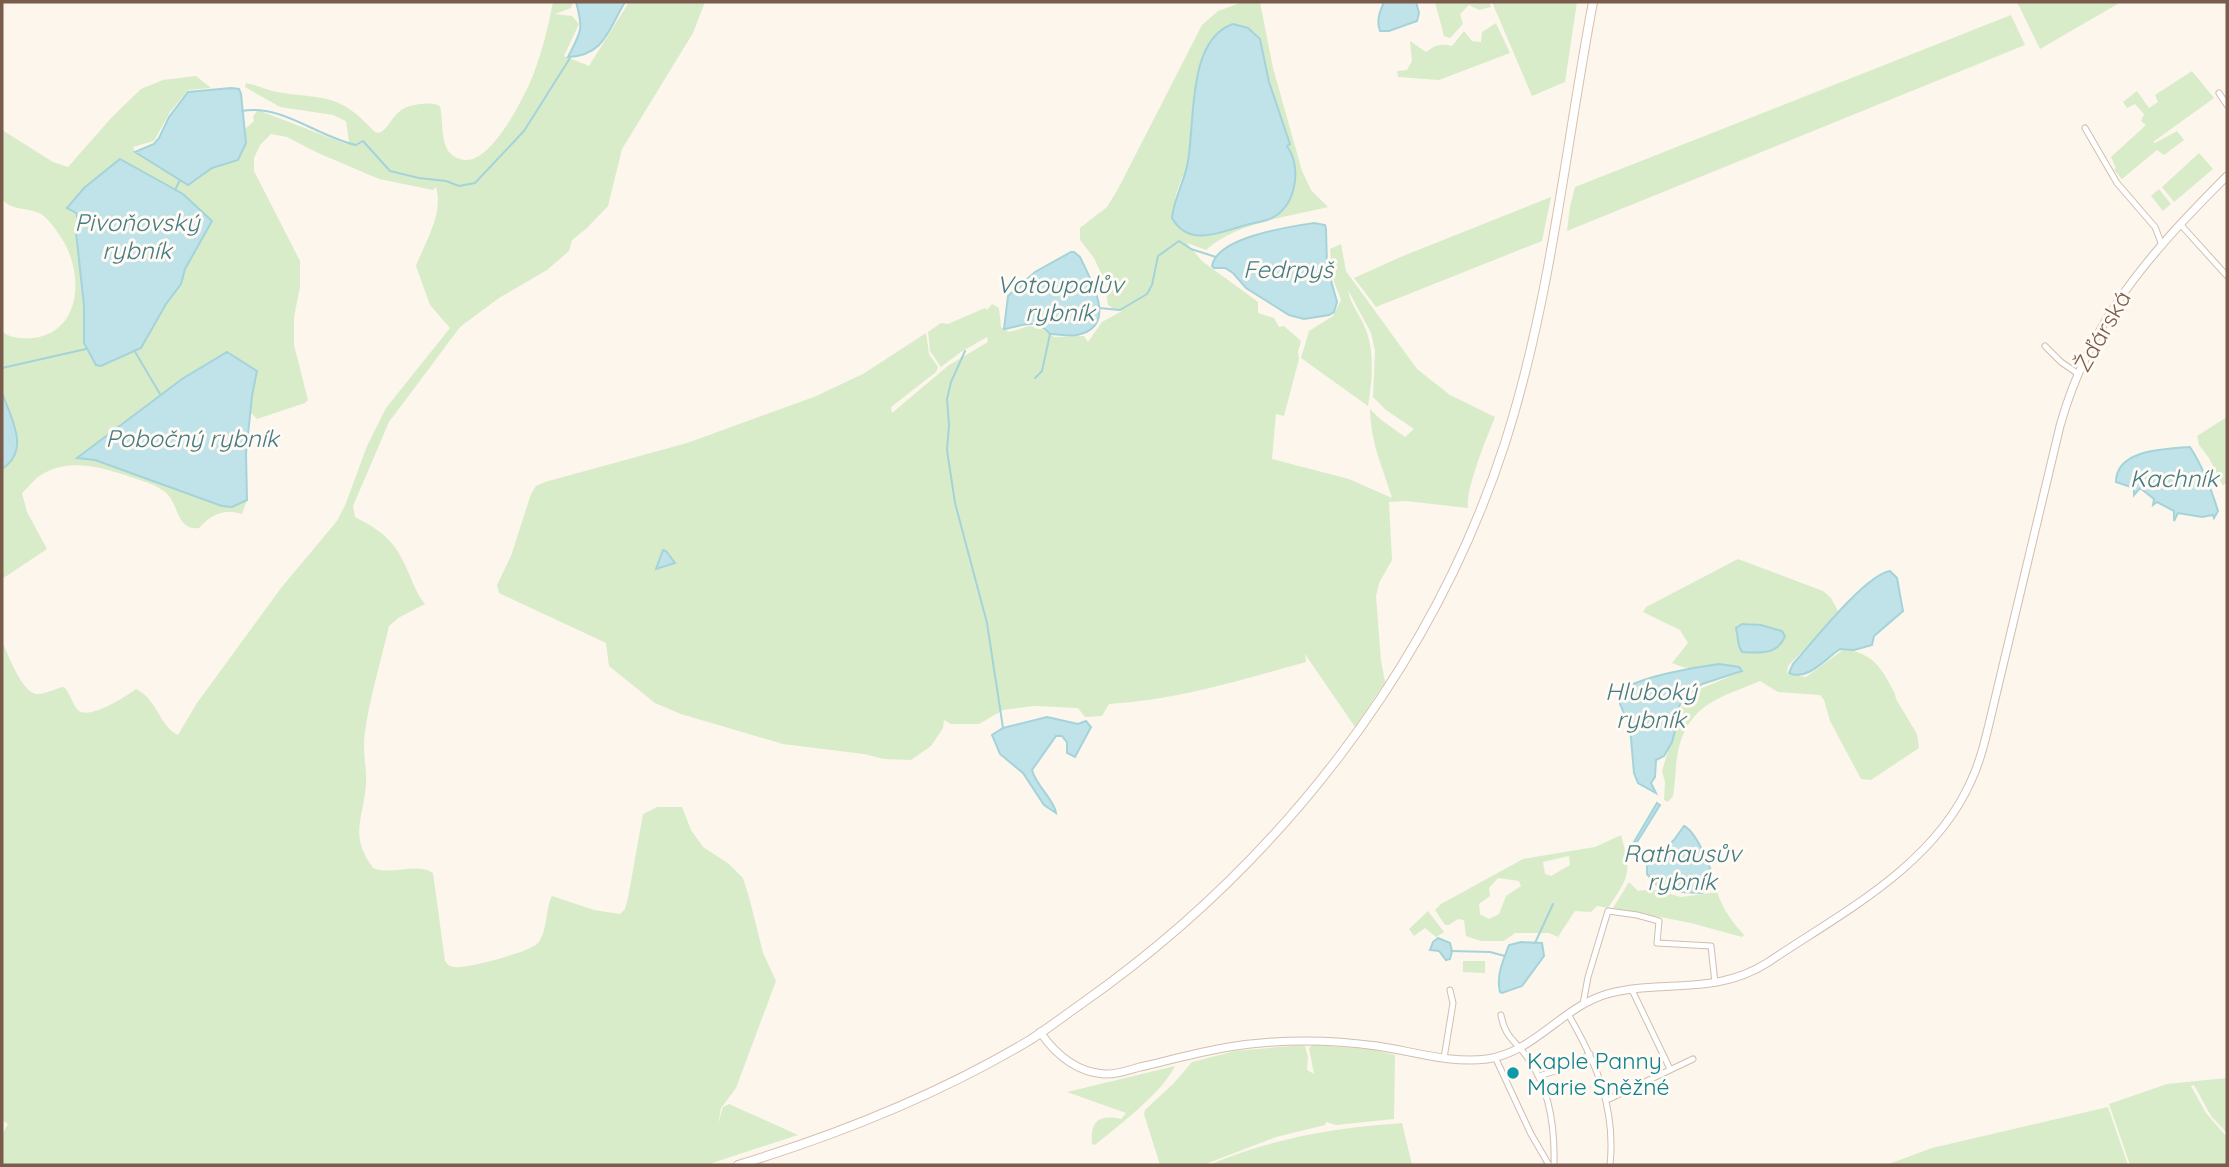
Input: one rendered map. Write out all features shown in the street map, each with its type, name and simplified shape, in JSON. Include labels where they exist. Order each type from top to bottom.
[{"type":"main road","points":[[738,1165],[801,1146],[884,1114],[965,1075],[1041,1032],[1141,961],[1229,882],[1306,799],[1362,725],[1422,629],[1484,499],[1506,439],[1521,388],[1550,256],[1593,2]]},
{"type":"street","points":[[2219,93],[2227,105]]},
{"type":"street","points":[[2085,128],[2117,183],[2155,227],[2162,245]]},
{"type":"street","name":"Žďárská","points":[[1041,1032],[1053,1049],[1071,1064],[1093,1073],[1109,1075],[1211,1050],[1292,1041],[1349,1042],[1444,1058],[1495,1057],[1519,1049],[1583,1004],[1608,994],[1715,984],[1756,970],[1884,884],[1926,848],[1971,782],[1980,758],[2060,426],[2077,373],[2115,304],[2162,245],[2227,178]]},
{"type":"street","points":[[2181,225],[2227,276]]},
{"type":"street","points":[[2155,227],[2173,233]]},
{"type":"street","points":[[2045,346],[2077,373]]},
{"type":"street","points":[[1583,1004],[1588,976],[1608,911],[1660,921],[1657,943],[1711,946],[1715,984]]},
{"type":"street","points":[[1444,1058],[1453,1003],[1450,990]]},
{"type":"street","points":[[1632,990],[1670,1069]]},
{"type":"street","points":[[1501,1014],[1503,1029],[1528,1058],[1539,1076],[1551,1115],[1555,1141],[1552,1165]]},
{"type":"street","points":[[1568,1014],[1590,1054],[1607,1100],[1612,1143],[1610,1165]]},
{"type":"street","points":[[1539,1076],[1571,1066],[1590,1054]]},
{"type":"street","points":[[1495,1057],[1531,1134],[1552,1165]]},
{"type":"street","points":[[1607,1100],[1693,1059]]},
{"type":"green space","points":[[553,2],[573,2],[571,8],[555,14],[572,16],[579,24],[564,56],[589,66],[629,2],[705,2],[693,33],[622,149],[608,206],[572,240],[569,251],[547,270],[499,298],[460,327],[389,422],[353,506],[355,517],[379,531],[396,548],[425,604],[398,618],[389,626],[365,732],[366,785],[359,827],[361,846],[373,868],[388,871],[420,869],[433,873],[445,961],[451,966],[461,967],[484,963],[533,947],[541,938],[552,896],[594,910],[620,914],[625,909],[628,898],[643,814],[657,807],[682,807],[691,830],[703,847],[729,864],[743,878],[763,953],[776,981],[736,1088],[721,1108],[718,1124],[723,1107],[729,1104],[798,1135],[706,1165],[2,1165],[2,1131],[3,1133],[8,1124],[2,1120],[2,641],[16,671],[30,691],[39,694],[64,687],[77,709],[84,713],[108,706],[136,689],[149,700],[167,726],[178,735],[197,703],[281,588],[337,521],[367,446],[386,408],[450,328],[430,305],[416,266],[436,218],[436,187],[433,190],[379,179],[287,137],[271,134],[260,145],[254,158],[254,171],[300,261],[294,345],[308,400],[257,419],[251,413],[252,396],[241,362],[227,352],[182,379],[78,458],[95,460],[213,503],[239,505],[247,500],[242,514],[218,514],[199,528],[192,528],[182,521],[170,497],[156,486],[94,467],[62,467],[41,475],[22,493],[27,512],[47,549],[2,579],[2,469],[17,431],[2,393],[2,332],[24,338],[49,333],[61,325],[70,313],[75,284],[69,253],[50,222],[41,214],[15,207],[2,199],[2,130],[53,162],[68,167],[141,89],[163,80],[196,76],[211,88],[188,90],[170,112],[154,141],[133,147],[135,152],[188,185],[212,168],[238,160],[246,144],[245,129],[254,121],[253,116],[258,110],[346,144],[349,142],[346,121],[333,115],[280,107],[245,87],[246,83],[341,104],[379,133],[404,109],[420,104],[436,104],[440,106],[445,144],[449,151],[462,160],[475,158],[497,139],[531,81],[546,36]],"holes":[[[120,159],[183,194],[212,221],[185,269],[181,284],[166,303],[141,348],[110,363],[96,365],[84,343],[84,306],[76,232],[79,225],[75,213],[67,208],[84,188]]]},
{"type":"green space","points":[[1243,2],[1260,2],[1273,68],[1302,171],[1311,190],[1328,207],[1248,227],[1206,250],[1187,243],[1202,261],[1258,302],[1258,313],[1274,318],[1279,327],[1284,326],[1301,341],[1284,416],[1276,414],[1272,459],[1349,479],[1392,498],[1375,444],[1370,409],[1405,437],[1414,429],[1386,410],[1373,397],[1375,351],[1371,333],[1348,290],[1371,348],[1368,406],[1301,358],[1309,331],[1333,316],[1341,300],[1333,279],[1336,272],[1331,262],[1330,249],[1341,244],[1346,271],[1417,369],[1450,395],[1495,417],[1473,477],[1468,508],[1406,501],[1389,502],[1392,560],[1379,583],[1376,596],[1385,682],[1355,727],[1305,654],[1306,662],[1233,682],[1184,694],[1109,704],[1102,716],[1085,717],[1078,708],[1034,706],[1003,710],[979,724],[951,724],[944,720],[943,728],[931,746],[911,760],[884,759],[783,744],[681,714],[655,703],[609,666],[606,643],[499,593],[497,585],[511,556],[531,494],[536,486],[545,482],[687,443],[814,397],[863,374],[926,333],[929,354],[938,367],[936,372],[891,407],[892,413],[949,365],[988,342],[987,337],[941,367],[930,351],[928,332],[941,323],[948,324],[985,308],[987,310],[992,304],[999,308],[1001,327],[1009,332],[1030,326],[1042,329],[1054,337],[1084,336],[1088,342],[1102,322],[1122,311],[1108,305],[1105,282],[1094,258],[1080,240],[1080,228],[1107,207],[1202,25],[1218,11]],"holes":[[[1221,29],[1260,39],[1269,82],[1290,144],[1287,146],[1295,178],[1290,200],[1268,220],[1227,231],[1193,235],[1183,231],[1175,200],[1187,164],[1195,90],[1203,56]]]},
{"type":"green space","points":[[1435,2],[1489,2],[1491,7],[1479,10],[1469,5],[1460,14],[1463,24],[1450,38],[1444,36]]},
{"type":"green space","points":[[1492,2],[1577,2],[1565,82],[1532,96]]},
{"type":"green space","points":[[2017,2],[2121,2],[2040,49]]},
{"type":"green space","points":[[2011,15],[2025,45],[1567,231],[1575,187]]},
{"type":"green space","points":[[1496,23],[1510,53],[1439,80],[1398,77],[1397,71],[1407,70],[1412,61],[1410,41],[1426,52],[1438,45],[1452,46],[1464,31],[1472,41],[1481,42],[1482,32]]},
{"type":"green space","points":[[2192,71],[2214,98],[2153,142],[2177,131],[2184,140],[2164,155],[2157,150],[2122,179],[2114,170],[2116,168],[2111,157],[2146,125],[2141,121],[2144,114],[2135,104],[2127,108],[2123,102],[2137,91],[2149,108],[2158,102],[2155,95]]},
{"type":"green space","points":[[2199,153],[2213,169],[2174,202],[2162,187]]},
{"type":"green space","points":[[2159,189],[2171,204],[2163,211],[2151,196]]},
{"type":"green space","points":[[1551,197],[1542,241],[1376,307],[1354,278],[1403,256]]},
{"type":"green space","points":[[2227,417],[2227,481],[2223,486],[2199,445],[2197,436]]},
{"type":"green space","points":[[1738,559],[1823,591],[1831,598],[1839,613],[1788,666],[1787,674],[1806,677],[1844,649],[1863,655],[1876,664],[1886,677],[1917,734],[1919,748],[1871,780],[1861,779],[1830,721],[1820,695],[1778,692],[1760,681],[1710,703],[1692,720],[1679,747],[1673,796],[1668,802],[1664,800],[1665,782],[1662,771],[1683,702],[1695,691],[1743,671],[1730,665],[1689,668],[1672,663],[1688,643],[1680,630],[1643,612],[1646,607]],"holes":[[[1747,623],[1785,636],[1773,650],[1761,653],[1742,652],[1737,626]]]},
{"type":"green space","points":[[1621,835],[1627,865],[1625,880],[1608,908],[1597,906],[1591,912],[1575,911],[1558,937],[1549,933],[1515,933],[1504,941],[1481,941],[1466,936],[1464,920],[1458,919],[1445,925],[1435,910],[1441,904],[1523,859],[1595,847]],"holes":[[[1569,856],[1570,865],[1551,876],[1545,874],[1543,862]],[[1498,878],[1519,881],[1521,886],[1506,896],[1499,914],[1489,919],[1480,914],[1479,904],[1490,896],[1489,888]]]},
{"type":"green space","points":[[1629,882],[1638,891],[1652,889],[1681,897],[1717,892],[1728,915],[1744,935],[1742,937],[1691,923],[1613,908]]},
{"type":"green space","points":[[1428,911],[1444,932],[1436,937],[1425,928],[1414,936],[1409,929]]},
{"type":"green space","points":[[1463,961],[1485,961],[1485,973],[1463,972]]},
{"type":"green space","points":[[1302,1045],[1305,1046],[1308,1057],[1307,1070],[1314,1074],[1309,1048],[1313,1045],[1371,1049],[1395,1055],[1394,1119],[1336,1125],[1326,1122],[1325,1125],[1276,1137],[1203,1165],[1160,1165],[1145,1110],[1192,1062],[1235,1051]]},
{"type":"green space","points":[[1175,1066],[1161,1087],[1139,1108],[1095,1145],[1092,1144],[1092,1130],[1097,1121],[1106,1118],[1121,1119],[1126,1113],[1067,1092]]},
{"type":"green space","points":[[2227,1078],[2227,1133],[2211,1116],[2194,1085],[2191,1086],[2206,1113],[2227,1137],[2227,1165],[2130,1165],[2109,1104],[2167,1084]]},
{"type":"green space","points":[[2108,1107],[2128,1165],[1886,1165],[1932,1148]]},
{"type":"green space","points":[[1402,1123],[1412,1165],[1209,1165],[1280,1141],[1351,1128]]},
{"type":"water","points":[[576,2],[625,2],[604,40],[597,47],[590,52],[568,57],[580,31]]},
{"type":"water","points":[[1384,2],[1416,2],[1419,13],[1417,21],[1389,31],[1380,31],[1378,20]]},
{"type":"water","points":[[1233,24],[1248,28],[1260,39],[1269,82],[1290,144],[1287,146],[1294,163],[1295,182],[1289,201],[1277,215],[1216,234],[1196,235],[1179,227],[1172,218],[1173,210],[1188,161],[1200,64],[1208,46],[1218,33]]},
{"type":"water","points":[[239,89],[241,94],[246,143],[238,160],[212,168],[188,185],[135,152],[154,144],[169,117],[188,92]]},
{"type":"water","name":"Pivoňovský rybník","points":[[120,159],[183,194],[212,221],[185,269],[181,284],[166,304],[141,348],[101,366],[96,365],[84,343],[84,306],[76,232],[79,224],[76,213],[67,208],[84,188]]},
{"type":"water","name":"Fedrpyš","points":[[1314,223],[1325,225],[1326,229],[1327,266],[1337,302],[1334,312],[1329,315],[1304,319],[1289,315],[1246,288],[1233,273],[1225,268],[1212,266],[1217,256],[1240,241],[1255,235]]},
{"type":"water","name":"Votoupalův rybník","points":[[1071,252],[1080,257],[1095,290],[1099,313],[1097,322],[1090,330],[1074,336],[1050,334],[1034,324],[1004,329],[1008,296],[1035,272]]},
{"type":"water","name":"Pobočný rybník","points":[[227,352],[257,371],[246,454],[247,500],[232,507],[222,506],[95,460],[77,458],[182,379]]},
{"type":"water","points":[[2,393],[14,423],[17,443],[16,453],[2,469]]},
{"type":"water","name":"Kachník","points":[[2190,447],[2203,470],[2218,511],[2214,518],[2213,515],[2202,517],[2178,513],[2174,521],[2174,511],[2157,502],[2153,505],[2154,499],[2140,488],[2134,495],[2134,488],[2116,482],[2118,471],[2133,457],[2156,450]]},
{"type":"water","points":[[663,550],[675,563],[656,569]]},
{"type":"water","points":[[1890,571],[1897,578],[1903,611],[1874,636],[1872,645],[1854,650],[1840,649],[1809,672],[1796,675],[1789,673],[1793,664],[1825,626],[1853,597],[1879,575]]},
{"type":"water","points":[[1742,624],[1761,625],[1782,631],[1785,636],[1773,650],[1742,652],[1736,628]]},
{"type":"water","name":"Hluboký rybník","points":[[1719,664],[1739,667],[1742,671],[1702,684],[1683,698],[1672,742],[1664,756],[1656,760],[1655,777],[1651,783],[1656,793],[1638,783],[1634,773],[1630,727],[1620,704],[1620,692],[1652,677]]},
{"type":"water","points":[[1047,717],[1078,724],[1086,721],[1091,727],[1075,757],[1067,753],[1067,742],[1062,736],[1056,736],[1032,770],[1056,813],[1044,805],[1023,773],[1000,754],[992,735],[1003,728]]},
{"type":"water","points":[[1657,803],[1660,805],[1637,842],[1634,842]]},
{"type":"water","name":"Rathausův rybník","points":[[1684,826],[1698,841],[1711,874],[1711,884],[1702,893],[1662,891],[1647,874],[1647,865],[1674,840]]},
{"type":"water","points":[[1438,938],[1450,943],[1450,959],[1446,960],[1439,951],[1430,950]]},
{"type":"water","points":[[1521,942],[1542,943],[1544,956],[1522,986],[1502,993],[1499,980],[1504,957],[1509,945]]},
{"type":"waterway","points":[[242,111],[271,112],[342,141],[356,145],[363,141],[390,171],[446,181],[459,186],[475,183],[524,131],[570,58]]},
{"type":"waterway","points":[[175,190],[180,180]]},
{"type":"waterway","points":[[1099,308],[1120,310],[1147,294],[1152,285],[1158,256],[1179,241],[1191,249],[1216,257]]},
{"type":"waterway","points":[[1035,378],[1042,371],[1050,334]]},
{"type":"waterway","points":[[2,368],[86,349]]},
{"type":"waterway","points":[[134,350],[160,394]]},
{"type":"waterway","points":[[965,351],[951,382],[947,399],[947,450],[955,503],[987,623],[1003,728]]},
{"type":"waterway","points":[[1535,943],[1553,904]]},
{"type":"waterway","points":[[1451,951],[1490,952],[1505,956]]},
{"type":"place","name":"Kaple Panny Marie Sněžné","points":[[1513,1073]]}]
